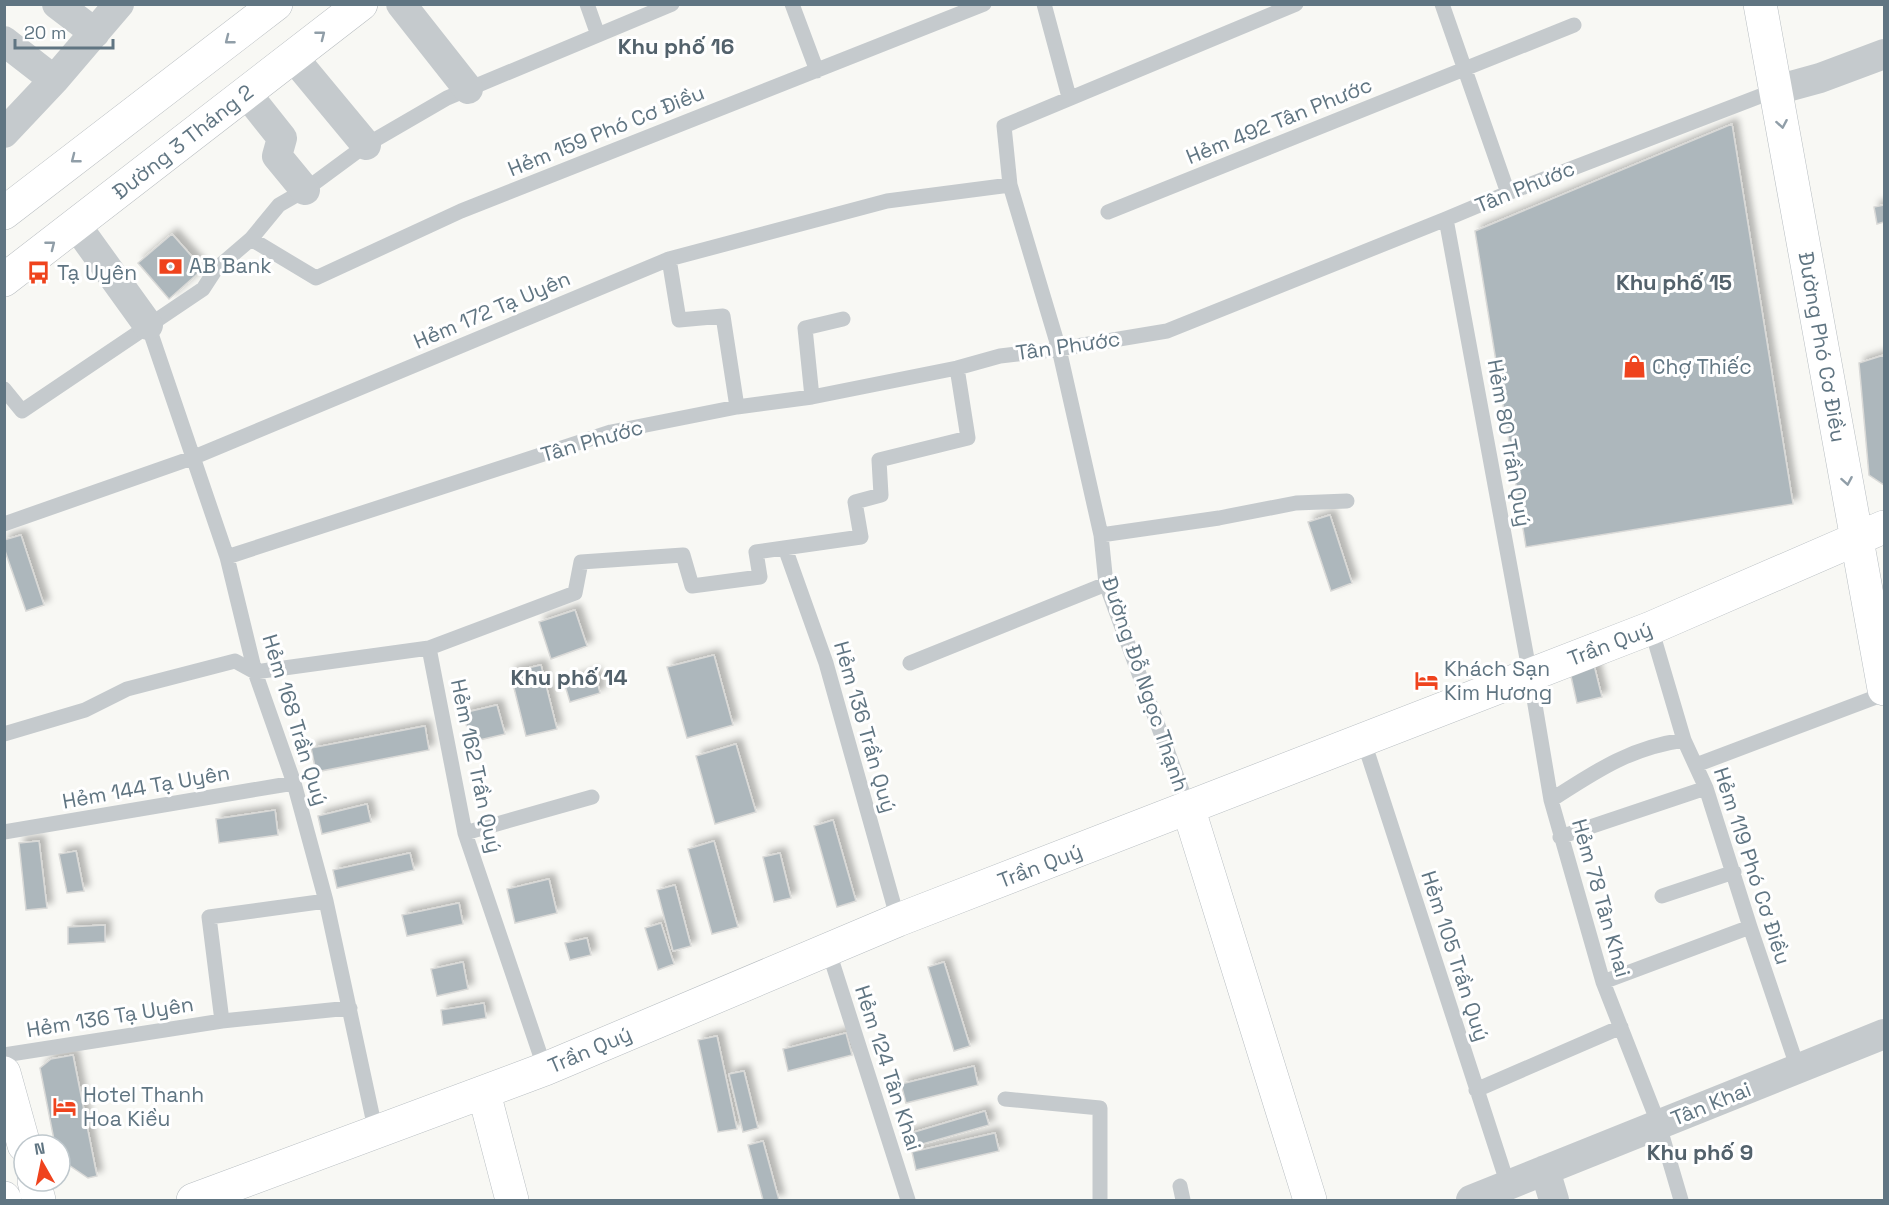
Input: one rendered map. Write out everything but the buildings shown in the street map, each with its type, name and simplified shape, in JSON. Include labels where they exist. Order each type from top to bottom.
[{"type":"street","points":[[57,4],[95,33]]},
{"type":"street","points":[[4,133],[54,80],[119,4]]},
{"type":"street","points":[[4,213],[276,4]]},
{"type":"street","name":"Đường 3 Tháng 2","points":[[4,280],[361,4]]},
{"type":"street","points":[[401,4],[468,89]]},
{"type":"street","name":"Đường Phó Cơ Điều","points":[[1760,4],[1776,90],[1871,532],[1884,691]]},
{"type":"street","points":[[4,41],[54,80]]},
{"type":"street","name":"Tân Phước","points":[[1776,90],[1820,78],[1884,54]]},
{"type":"street","points":[[293,57],[366,145]]},
{"type":"street","points":[[247,94],[282,138],[277,156],[305,190]]},
{"type":"street","points":[[76,225],[148,325]]},
{"type":"street","name":"Trần Quý","points":[[193,1200],[545,1069],[898,920],[1652,628],[1871,532]]},
{"type":"street","name":"Đường Đỗ Ngọc Thạnh","points":[[1188,807],[1310,1200]]},
{"type":"street","name":"Tân Khai","points":[[1471,1200],[1884,1034]]},
{"type":"street","points":[[4,1073],[21,1133]]},
{"type":"street","points":[[484,1093],[512,1200]]},
{"type":"street","points":[[1545,1170],[1554,1200]]},
{"type":"lane","points":[[587,4],[598,35]]},
{"type":"lane","points":[[4,389],[22,411],[203,289],[216,269],[251,239],[279,205],[305,190],[366,145],[447,98],[672,4]]},
{"type":"lane","points":[[792,4],[817,70]]},
{"type":"lane","name":"Hẻm 159 Phó Cơ Điều","points":[[251,239],[316,278],[461,211],[984,4]]},
{"type":"lane","points":[[1044,4],[1069,97],[1296,4]]},
{"type":"lane","points":[[1442,4],[1508,193]]},
{"type":"lane","name":"Hẻm 492 Tân Phước","points":[[1108,212],[1574,25]]},
{"type":"lane","name":"Tân Phước","points":[[227,557],[611,432],[737,407],[812,397],[957,368],[1000,356],[1059,350],[1167,331],[1508,193],[1776,90]]},
{"type":"lane","name":"Đường Đỗ Ngọc Thạnh","points":[[1069,97],[1004,126],[1010,185],[1059,350],[1101,535],[1106,584],[1188,807]]},
{"type":"lane","name":"Hẻm 172 Tạ Uyên","points":[[4,524],[192,458],[669,259],[887,201],[1010,185]]},
{"type":"lane","name":"Hẻm 80 Trần Quý","points":[[1446,219],[1530,675]]},
{"type":"lane","points":[[669,259],[679,320],[723,316],[737,407]]},
{"type":"lane","points":[[812,397],[805,328],[843,319]]},
{"type":"lane","name":"Hẻm 168 Trần Quý","points":[[148,325],[227,557],[255,672],[294,783],[326,901],[376,1133]]},
{"type":"lane","points":[[4,734],[85,710],[126,689],[236,661],[255,672],[429,648],[575,593],[581,562],[683,555],[692,586],[760,577],[756,552],[861,537],[855,502],[880,495],[879,460],[968,438],[957,368]]},
{"type":"lane","points":[[1101,535],[1219,518],[1296,503],[1347,501]]},
{"type":"lane","name":"Hẻm 136 Trần Quý","points":[[785,548],[826,663],[898,920]]},
{"type":"lane","points":[[910,663],[1106,584]]},
{"type":"lane","points":[[1652,628],[1684,740],[1696,765]]},
{"type":"lane","name":"Hẻm 162 Trần Quý","points":[[429,648],[465,833],[545,1069]]},
{"type":"lane","name":"Hẻm 78 Tân Khai","points":[[1530,675],[1551,800],[1560,837],[1603,982],[1659,1125],[1681,1200]]},
{"type":"lane","name":"Hẻm 119 Phó Cơ Điều","points":[[1798,1069],[1706,788],[1696,765],[1884,691]]},
{"type":"lane","name":"Hẻm 105 Trần Quý","points":[[1363,739],[1508,1185]]},
{"type":"lane","points":[[1551,800],[1619,758],[1664,743],[1684,740]]},
{"type":"lane","name":"Hẻm 144 Tạ Uyên","points":[[4,832],[294,783]]},
{"type":"lane","points":[[1560,837],[1706,788]]},
{"type":"lane","points":[[465,833],[592,797]]},
{"type":"lane","points":[[1662,896],[1734,872]]},
{"type":"lane","name":"Hẻm 136 Tạ Uyên","points":[[222,1022],[209,918],[326,901]]},
{"type":"lane","points":[[1603,982],[1750,927]]},
{"type":"lane","name":"Hẻm 124 Tân Khai","points":[[828,949],[906,1200]]},
{"type":"lane","name":"Hẻm 136 Tạ Uyên","points":[[4,1055],[222,1022],[350,1008]]},
{"type":"lane","points":[[1476,1090],[1621,1027]]},
{"type":"lane","points":[[1005,1099],[1100,1108],[1100,1200]]},
{"type":"place","name":"AB Bank","points":[[171,266]]},
{"type":"place","name":"Tạ Uyên","points":[[39,273]]},
{"type":"place","name":"Chợ Thiếc","points":[[1634,367]]},
{"type":"place","name":"Khách Sạn Kim Hương","points":[[1426,681]]},
{"type":"place","name":"Hotel Thanh Hoa Kiều","points":[[65,1107]]},
{"type":"district","name":"Khu phố 16","points":[[676,46]]},
{"type":"district","name":"Khu phố 15","points":[[1674,282]]},
{"type":"district","name":"Khu phố 14","points":[[569,677]]},
{"type":"district","name":"Khu phố 9","points":[[1700,1152]]}]
